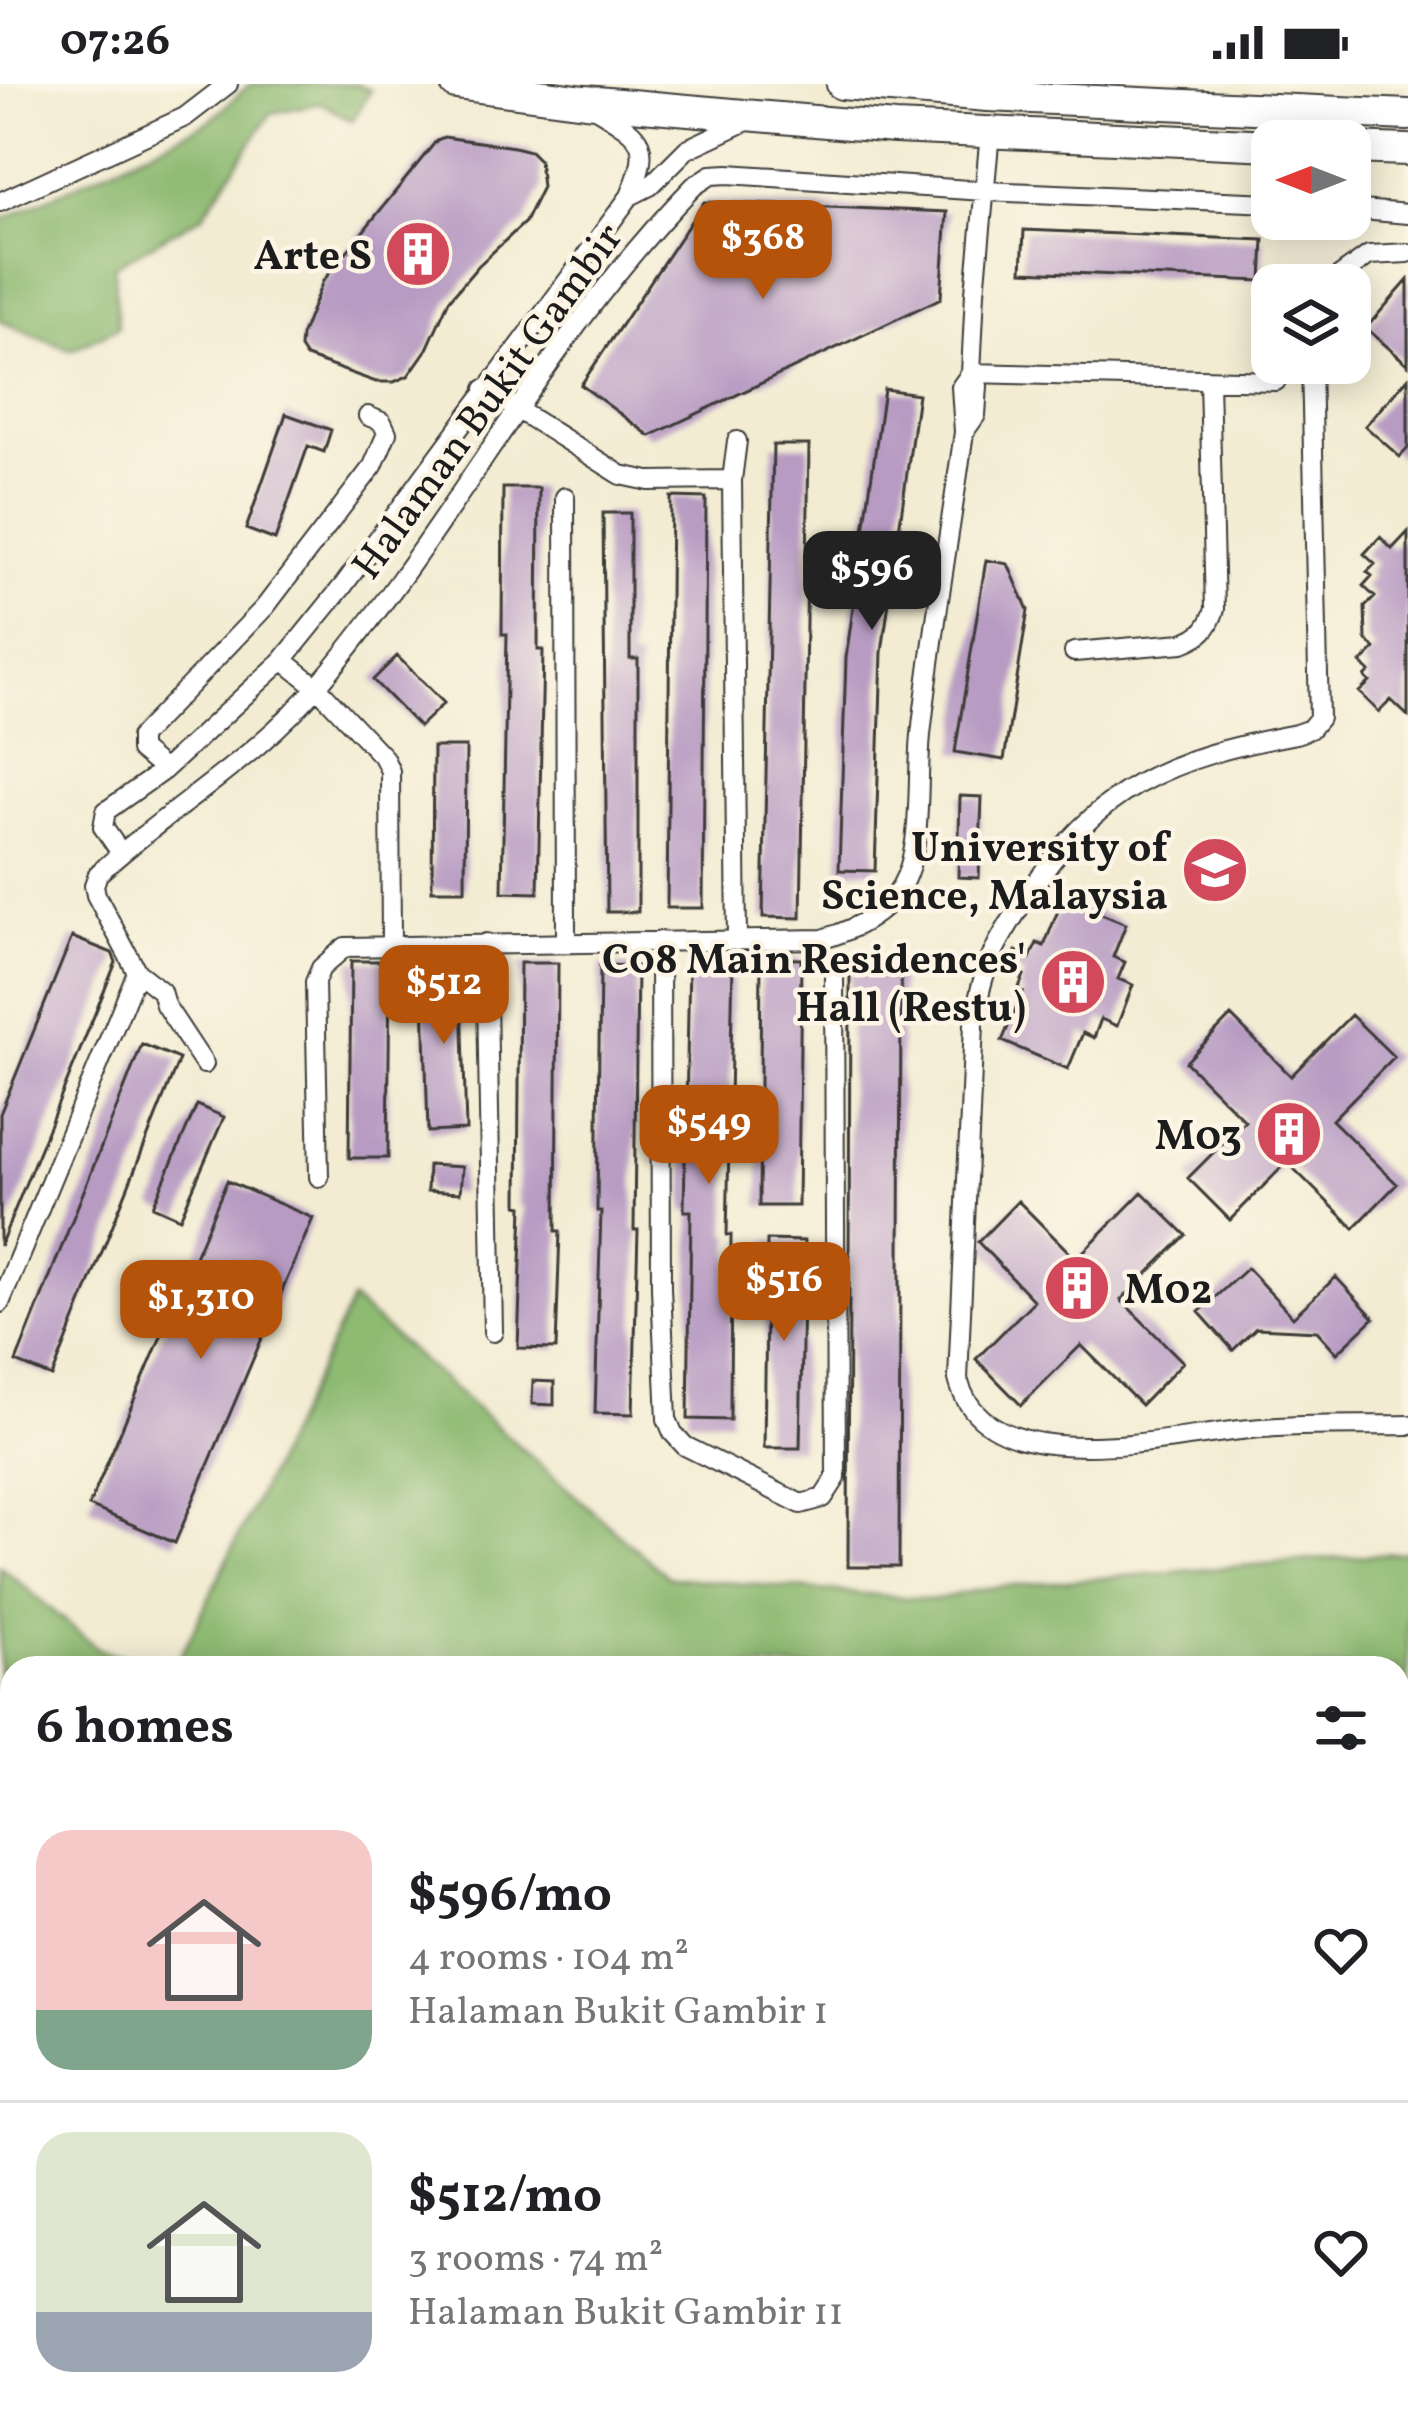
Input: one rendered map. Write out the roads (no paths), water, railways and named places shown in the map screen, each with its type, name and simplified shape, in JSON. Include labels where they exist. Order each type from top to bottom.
[{"type":"main road","points":[[456,84],[758,116],[990,133],[1251,144]]},
{"type":"main road","points":[[842,84],[988,96],[1408,115]]},
{"type":"main road","points":[[1371,149],[1408,150]]},
{"type":"street","points":[[0,202],[185,117],[224,86]]},
{"type":"street","points":[[204,1064],[165,1005],[154,1006],[132,981],[94,885],[98,874],[121,854],[102,818],[164,770],[283,660],[344,586],[630,196],[643,167],[640,143],[622,124],[585,101]]},
{"type":"street","points":[[630,196],[650,186],[687,149],[758,116]]},
{"type":"street","points":[[319,1177],[318,974],[345,947],[823,940],[874,916],[895,894],[908,873],[923,714],[964,432],[962,387],[971,373],[990,133]]},
{"type":"street","name":"Halaman Bukit Gambir","points":[[121,854],[197,796],[317,688],[375,615],[619,272],[676,204],[711,176],[1251,202]]},
{"type":"street","points":[[1371,211],[1408,214]]},
{"type":"street","points":[[1357,264],[1369,255],[1408,254]]},
{"type":"street","points":[[971,373],[1251,381]]},
{"type":"street","points":[[1074,652],[1183,643],[1198,638],[1209,627],[1215,609],[1209,381]]},
{"type":"street","points":[[1312,384],[1318,718],[1310,729],[1207,752],[1143,779],[1107,802],[1057,851],[989,956],[980,980],[974,1024],[958,1379],[969,1407],[984,1420],[1021,1438],[1064,1446],[1114,1445],[1254,1428],[1408,1425]]},
{"type":"street","points":[[485,389],[621,475],[649,481],[732,480]]},
{"type":"street","points":[[164,770],[140,750],[140,737],[266,607],[373,466],[387,433],[382,422],[368,416]]},
{"type":"street","points":[[737,440],[732,480],[737,941]]},
{"type":"street","points":[[565,496],[566,943]]},
{"type":"street","points":[[283,660],[317,688],[384,758],[390,771],[392,944]]},
{"type":"street","points":[[660,941],[660,1269],[667,1419],[686,1446],[801,1504],[823,1498],[836,1478],[834,966]]},
{"type":"street","points":[[486,943],[493,1332]]},
{"type":"street","points":[[0,1303],[132,981]]},
{"type":"place","name":"Arte S","points":[[418,254]]},
{"type":"place","name":"University of Science, Malaysia","points":[[1215,870]]},
{"type":"place","name":"C08 Main Residences' Hall (Restu)","points":[[1073,982]]},
{"type":"place","name":"M03","points":[[1289,1134]]},
{"type":"place","name":"M02","points":[[1077,1288]]}]
